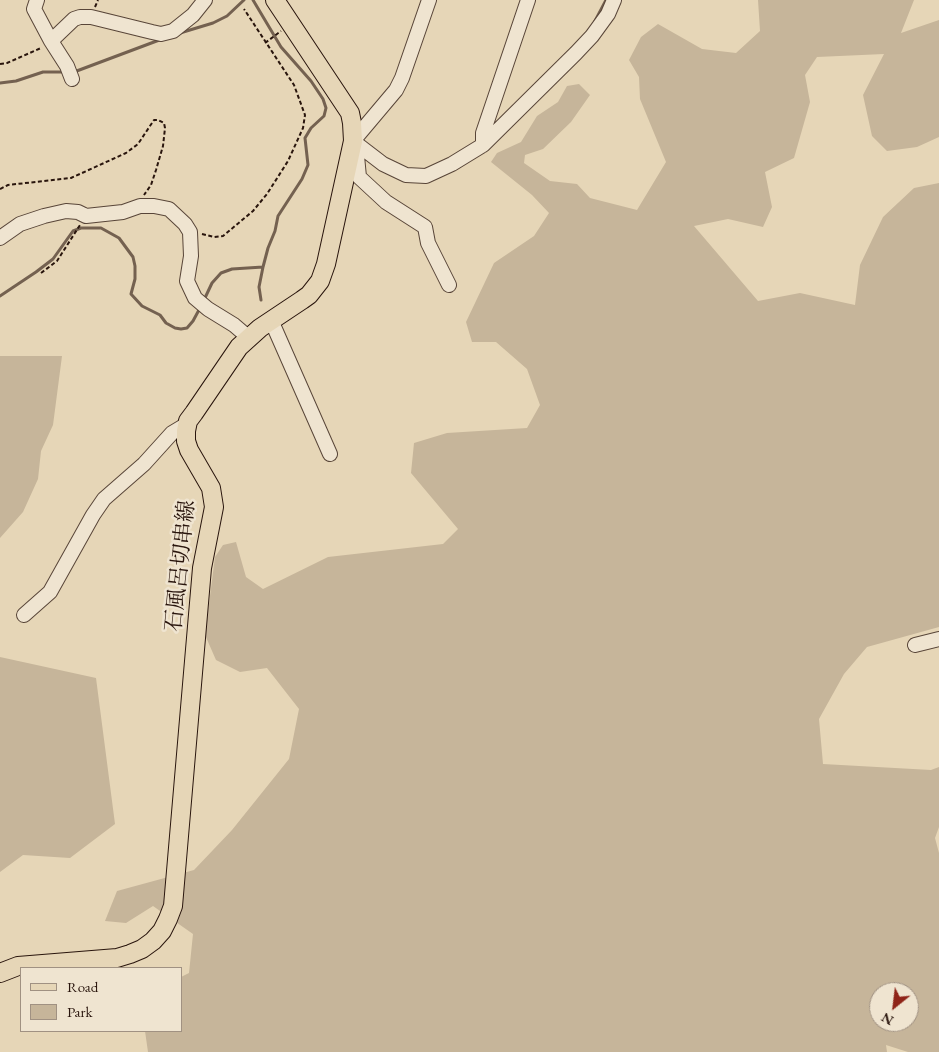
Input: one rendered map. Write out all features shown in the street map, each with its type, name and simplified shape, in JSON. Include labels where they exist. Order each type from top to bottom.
[{"type":"main road","points":[[188,424],[233,354],[248,337],[309,295],[320,281],[324,273],[352,141],[350,112],[275,0]]},
{"type":"main road","name":"石風呂切串線","points":[[0,974],[18,966],[117,958],[130,954],[142,949],[153,941],[162,931],[168,919],[174,893],[202,568],[214,508],[211,488],[189,450],[186,441],[188,424]]},
{"type":"street","points":[[37,0],[34,9],[67,66],[72,79]]},
{"type":"street","points":[[51,41],[64,26],[80,17],[91,17],[161,34],[173,31],[193,15],[205,0]]},
{"type":"street","points":[[352,141],[396,90],[402,78],[429,0]]},
{"type":"street","points":[[483,145],[483,133],[528,0]]},
{"type":"street","points":[[352,141],[383,164],[406,175],[426,176],[452,164],[483,145],[592,36],[608,14],[614,0]]},
{"type":"street","points":[[352,141],[357,156],[360,177],[386,202],[425,227],[428,243],[448,285]]},
{"type":"street","points":[[0,238],[20,224],[66,211],[78,212],[86,216],[123,212],[140,206],[169,209],[186,224],[190,232],[191,256],[186,281],[195,298],[248,337]]},
{"type":"street","points":[[271,320],[330,454]]},
{"type":"street","points":[[24,615],[50,592],[92,515],[104,499],[144,464],[172,433],[188,424]]},
{"type":"street","points":[[915,645],[939,639]]},
{"type":"path","points":[[190,232],[198,232],[214,238],[223,236],[253,211],[267,194],[288,161],[303,128],[305,115],[294,85],[244,9]]},
{"type":"path","points":[[265,43],[290,24]]},
{"type":"path","points":[[0,64],[7,63],[48,45],[51,41]]},
{"type":"path","points":[[0,189],[8,185],[71,178],[126,152],[138,144],[154,120],[158,120],[164,123],[165,128],[163,146],[156,170],[141,200],[140,206]]},
{"type":"path","points":[[42,274],[64,253],[86,216]]},
{"type":"green space","points":[[758,0],[914,0],[901,33],[939,20],[939,137],[917,147],[887,151],[872,136],[863,95],[884,54],[817,57],[805,75],[810,102],[794,158],[765,172],[772,207],[763,227],[728,219],[694,226],[758,301],[800,293],[855,305],[860,265],[883,217],[914,188],[939,183],[939,627],[867,647],[844,674],[819,719],[823,764],[931,770],[939,767],[939,827],[935,838],[939,853],[939,1052],[908,1052],[886,1045],[887,1052],[148,1052],[145,1032],[182,1032],[182,976],[189,973],[193,934],[153,906],[126,923],[105,921],[117,891],[194,870],[232,830],[289,759],[299,709],[267,668],[240,672],[216,660],[205,635],[215,557],[223,545],[236,542],[246,577],[263,589],[328,557],[443,544],[458,529],[411,473],[414,443],[447,433],[527,428],[540,405],[527,369],[496,342],[472,342],[466,322],[494,263],[534,236],[549,213],[532,195],[491,162],[497,153],[521,142],[537,116],[558,102],[567,86],[579,84],[590,95],[571,122],[543,149],[525,155],[524,163],[550,181],[577,184],[590,198],[637,210],[666,162],[640,99],[639,77],[629,60],[641,37],[658,24],[702,49],[736,53],[760,31]]},
{"type":"green space","points":[[0,356],[62,356],[53,425],[41,451],[38,479],[23,512],[0,538]]},
{"type":"green space","points":[[0,657],[96,678],[115,824],[70,858],[23,855],[0,872]]},
{"type":"waterway","points":[[180,33],[213,23],[227,16],[244,0]]},
{"type":"waterway","points":[[204,300],[212,283],[221,273],[232,269],[263,267],[278,216],[302,179],[308,165],[305,138],[311,128],[324,116],[326,108],[323,99],[311,81],[281,47],[253,0]]},
{"type":"waterway","points":[[595,21],[606,0]]},
{"type":"waterway","points":[[74,72],[162,39]]},
{"type":"waterway","points":[[0,83],[16,81],[43,72],[65,72]]},
{"type":"waterway","points":[[0,296],[53,259],[73,231],[81,228],[101,228],[119,238],[133,257],[135,279],[131,294],[142,306],[160,315],[166,323],[181,329],[187,328],[200,308]]},
{"type":"waterway","points":[[261,300],[259,287],[263,267]]}]
